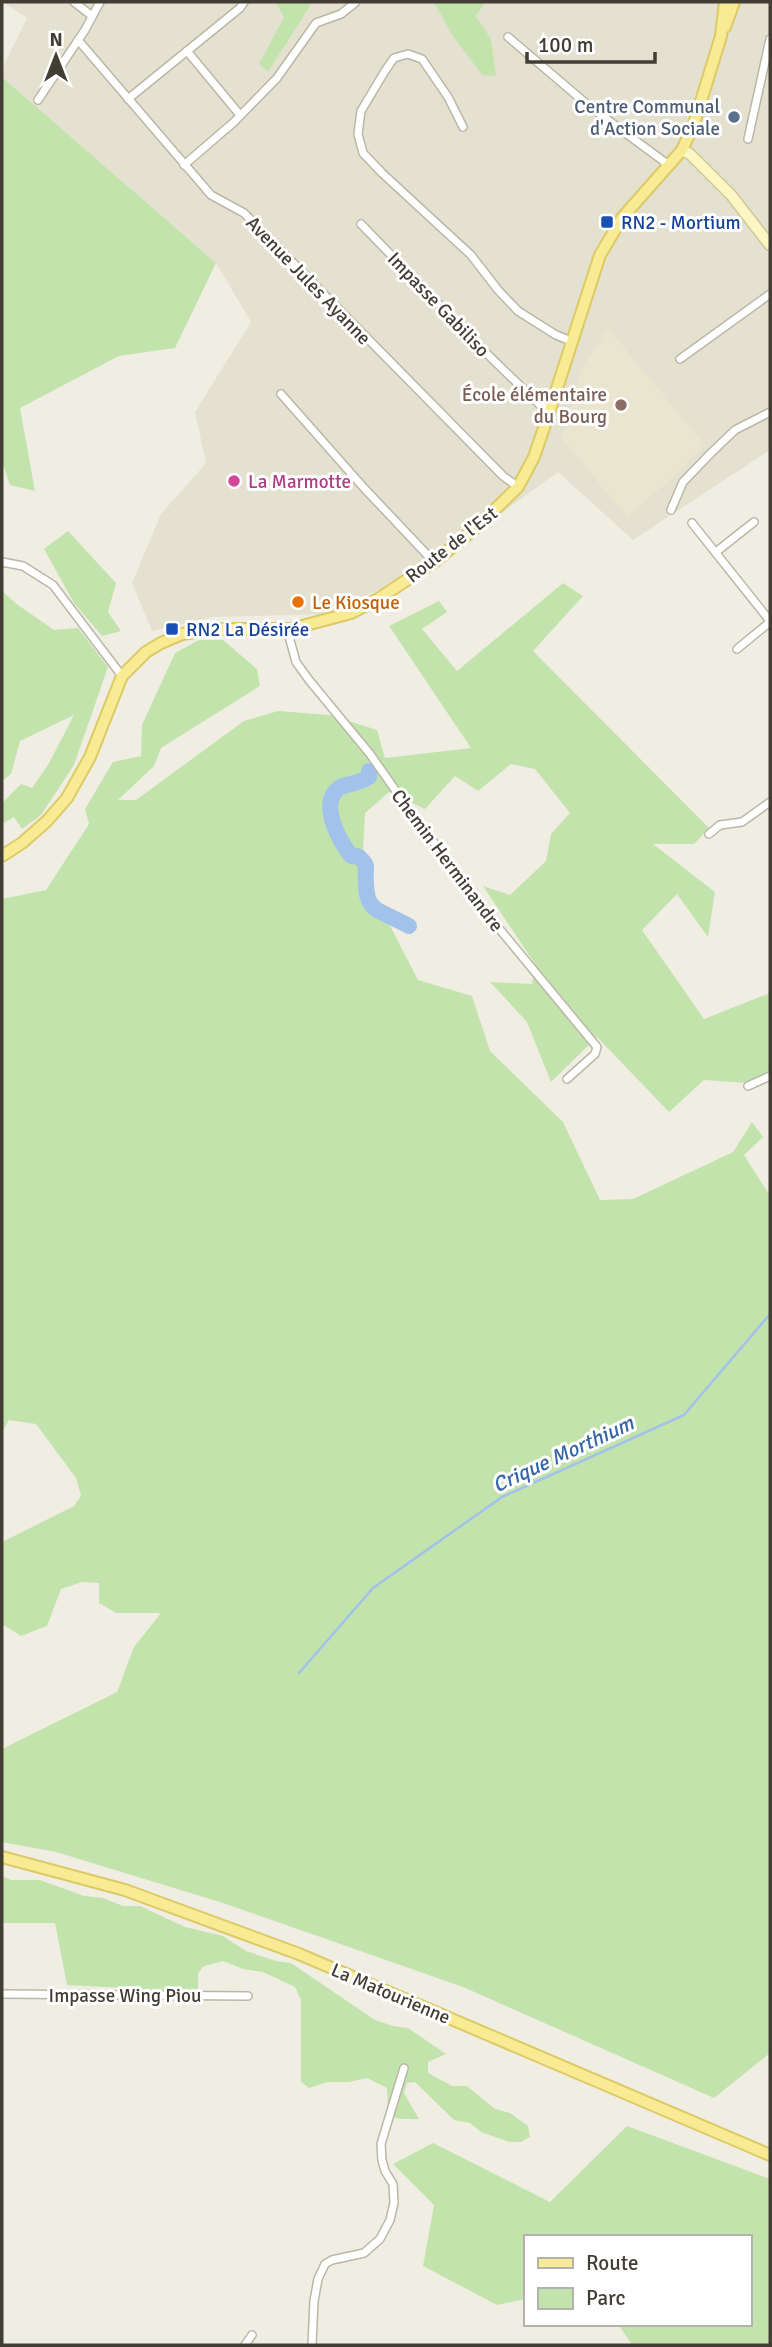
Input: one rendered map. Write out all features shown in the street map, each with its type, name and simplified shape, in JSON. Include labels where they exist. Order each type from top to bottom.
[{"type":"main road","name":"Route de l'Est","points":[[721,36],[725,2]]},
{"type":"main road","name":"Route de l'Est","points":[[2,856],[47,821],[67,797],[90,757],[122,676],[146,652],[182,634],[217,629],[291,628],[351,614],[378,600],[435,562],[478,526],[518,487],[534,457],[600,255],[622,218],[682,150],[703,99],[734,2]]},
{"type":"main road","name":"La Matourienne","points":[[2,1857],[125,1890],[299,1954],[770,2155]]},
{"type":"street","points":[[74,2],[92,16]]},
{"type":"street","points":[[38,100],[100,2]]},
{"type":"street","points":[[128,99],[244,2]]},
{"type":"street","points":[[184,165],[240,116],[276,78],[316,23],[341,14],[356,2]]},
{"type":"street","points":[[718,2],[725,2]]},
{"type":"street","points":[[509,37],[589,106],[670,166]]},
{"type":"street","points":[[748,139],[770,39]]},
{"type":"street","name":"Avenue Jules Ayanne","points":[[78,40],[211,195],[244,213],[429,402],[503,476],[518,487]]},
{"type":"street","points":[[187,51],[240,116]]},
{"type":"street","points":[[463,127],[448,97],[422,60],[408,54],[394,58],[384,71],[361,111],[358,134],[363,153],[471,255],[518,311],[556,335],[571,341]]},
{"type":"street","points":[[682,150],[690,154],[731,195],[770,245]]},
{"type":"street","name":"Impasse Gabiliso","points":[[362,224],[481,348],[540,405],[550,410]]},
{"type":"street","points":[[680,359],[770,294]]},
{"type":"street","points":[[281,394],[364,488],[435,562]]},
{"type":"street","points":[[671,510],[683,482],[711,453],[735,430],[770,412]]},
{"type":"street","points":[[716,552],[754,522]]},
{"type":"street","points":[[692,523],[770,622],[737,649]]},
{"type":"street","points":[[2,562],[23,566],[53,585],[122,676]]},
{"type":"street","name":"Chemin Herminandre","points":[[291,628],[290,640],[296,662],[309,680],[370,754],[497,926],[597,1047],[595,1054],[567,1079]]},
{"type":"street","points":[[709,834],[720,825],[741,822],[770,802]]},
{"type":"street","points":[[748,1086],[770,1076]]},
{"type":"street","name":"Impasse Wing Piou","points":[[2,1994],[248,1996]]},
{"type":"street","points":[[312,2345],[314,2301],[318,2279],[325,2264],[364,2253],[380,2239],[390,2220],[394,2203],[393,2184],[382,2160],[381,2144],[404,2068]]},
{"type":"street","points":[[245,2345],[252,2335]]},
{"type":"shaded area","points":[[2,2],[275,2],[284,17],[260,63],[268,72],[311,2],[434,2],[496,76],[491,39],[476,16],[486,2],[770,2],[770,450],[633,540],[558,472],[434,562],[330,614],[213,617],[152,631],[132,583],[161,514],[206,463],[195,412],[251,322],[216,263],[2,77],[2,69],[27,18]]},
{"type":"shaded area","name":"École élémentaire du Bourg","points":[[608,328],[705,445],[627,517],[562,439],[581,370]]},
{"type":"green space","points":[[275,2],[311,2],[268,72],[259,64],[284,17]]},
{"type":"green space","points":[[434,2],[486,2],[476,16],[491,39],[496,76],[482,75],[451,33]]},
{"type":"green space","points":[[2,77],[216,263],[175,348],[119,356],[20,408],[35,491],[10,485],[2,461]]},
{"type":"green space","points":[[68,531],[116,583],[108,612],[121,631],[102,636],[74,603],[44,549]]},
{"type":"green space","points":[[563,583],[583,596],[533,651],[709,828],[694,844],[653,844],[715,892],[708,937],[677,894],[642,930],[704,1019],[770,993],[770,1073],[749,1083],[704,1080],[669,1112],[597,1037],[551,1082],[527,1022],[490,982],[532,984],[535,964],[483,886],[510,895],[546,861],[551,834],[570,813],[535,769],[511,764],[478,791],[455,776],[425,809],[389,792],[365,813],[362,871],[418,980],[472,996],[490,1051],[563,1122],[600,1200],[633,1199],[733,1152],[752,1122],[763,1137],[744,1155],[770,1196],[770,2053],[714,2098],[463,1987],[223,1903],[56,1852],[2,1842],[2,1749],[117,1692],[134,1647],[161,1613],[116,1613],[99,1603],[99,1583],[82,1582],[61,1589],[47,1626],[21,1636],[2,1624],[2,1542],[74,1506],[81,1496],[76,1478],[36,1424],[9,1420],[2,1432],[2,899],[46,890],[89,824],[85,809],[113,762],[141,756],[142,725],[175,653],[199,640],[223,640],[257,669],[260,686],[161,748],[154,766],[118,800],[136,800],[244,721],[278,711],[330,715],[377,730],[385,758],[471,748],[389,626],[439,601],[447,612],[422,629],[457,671]]},
{"type":"green space","points":[[2,591],[54,630],[78,628],[108,667],[74,765],[41,815],[22,829],[14,817],[2,824],[2,803],[21,784],[32,788],[48,765],[74,715],[20,741],[11,774],[2,781]]},
{"type":"green space","points":[[2,1876],[11,1880],[40,1880],[84,1896],[103,1898],[123,1906],[140,1906],[185,1927],[223,1936],[246,1951],[291,1963],[375,2020],[408,2028],[446,2054],[428,2062],[428,2073],[452,2086],[467,2086],[495,2109],[510,2113],[528,2126],[530,2137],[521,2142],[509,2142],[481,2132],[470,2123],[454,2120],[415,2082],[407,2083],[404,2093],[419,2119],[388,2116],[387,2088],[367,2078],[349,2082],[327,2082],[309,2088],[301,2082],[301,2000],[295,1987],[263,1972],[243,1969],[223,1961],[204,1966],[198,1973],[198,1992],[67,1985],[55,1923],[2,1923]]},
{"type":"green space","points":[[627,2126],[770,2179],[770,2345],[632,2345],[619,2326],[751,2326],[751,2235],[524,2235],[524,2299],[497,2305],[423,2266],[434,2205],[393,2164],[433,2143],[550,2202]]},
{"type":"waterway","points":[[369,771],[369,777],[341,787],[333,794],[330,811],[332,820],[349,853],[359,857],[366,865],[369,901],[379,911],[409,926]]},
{"type":"waterway","name":"Crique Morthium","points":[[299,1673],[373,1588],[502,1497],[684,1415],[770,1314]]},
{"type":"place","name":"Centre Communal d'Action Sociale","points":[[734,117]]},
{"type":"place","name":"RN2 - Mortium","points":[[607,222]]},
{"type":"place","name":"École élémentaire du Bourg","points":[[621,405]]},
{"type":"place","name":"La Marmotte","points":[[234,481]]},
{"type":"place","name":"Le Kiosque","points":[[298,602]]},
{"type":"place","name":"RN2 La Désirée","points":[[172,629]]}]
